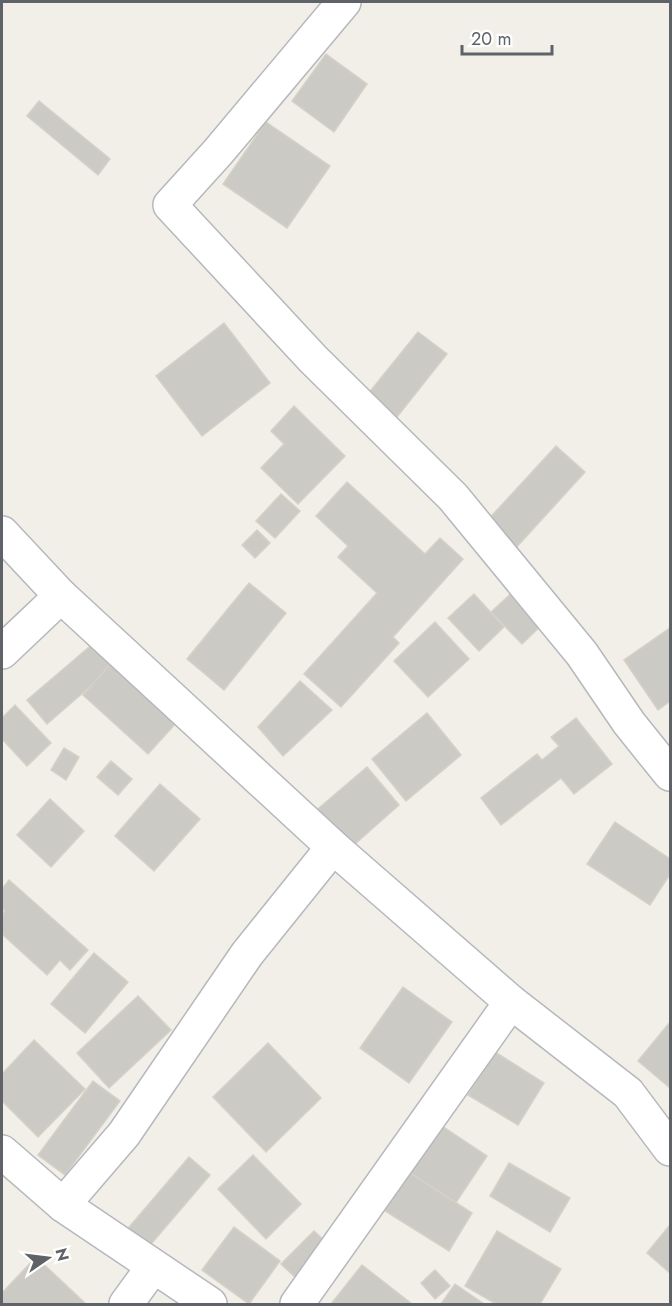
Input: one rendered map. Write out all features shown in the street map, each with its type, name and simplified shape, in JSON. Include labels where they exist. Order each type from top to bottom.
[{"type":"street","points":[[344,2],[218,152],[170,205],[313,359],[453,497],[568,636],[629,723],[670,774]]},
{"type":"street","points":[[2,533],[62,596],[333,847],[511,1002],[628,1093],[670,1149]]},
{"type":"street","points":[[2,652],[62,596]]},
{"type":"street","points":[[63,1205],[124,1134],[247,954],[333,847]]},
{"type":"street","points":[[297,1305],[511,1002]]},
{"type":"street","points":[[2,1152],[63,1205],[210,1305]]},
{"type":"street","points":[[126,1305],[153,1268]]},
{"type":"building","points":[[326,54],[367,84],[334,132],[292,101]]},
{"type":"building","points":[[39,101],[110,159],[98,175],[27,116]]},
{"type":"building","points":[[266,122],[330,166],[287,228],[223,184]]},
{"type":"building","points":[[224,323],[270,383],[202,436],[156,376]]},
{"type":"building","points":[[418,332],[447,354],[393,422],[364,399]]},
{"type":"building","points":[[294,406],[345,456],[298,504],[261,468],[284,444],[271,431]]},
{"type":"building","points":[[556,446],[585,472],[514,550],[485,523]]},
{"type":"building","points":[[347,482],[425,554],[440,538],[463,559],[393,637],[399,643],[341,707],[304,674],[377,593],[338,557],[348,546],[316,516]]},
{"type":"building","points":[[281,494],[300,511],[275,538],[256,521]]},
{"type":"building","points":[[257,530],[270,543],[255,558],[242,545]]},
{"type":"building","points":[[249,583],[286,613],[224,690],[187,659]]},
{"type":"building","points":[[517,588],[547,620],[522,644],[491,612]]},
{"type":"building","points":[[474,594],[504,627],[479,651],[448,618]]},
{"type":"building","points":[[435,622],[469,659],[428,697],[394,661]]},
{"type":"building","points":[[670,628],[670,701],[658,710],[624,660]]},
{"type":"building","points":[[95,642],[115,665],[47,724],[27,700]]},
{"type":"building","points":[[112,662],[177,722],[148,754],[83,695]]},
{"type":"building","points":[[300,681],[332,710],[283,756],[258,727]]},
{"type":"building","points":[[15,705],[51,743],[27,766],[2,739],[2,718]]},
{"type":"building","points":[[427,713],[461,755],[406,801],[372,759]]},
{"type":"building","points":[[576,718],[612,764],[574,794],[561,778],[501,825],[481,798],[537,754],[542,760],[559,746],[551,737]]},
{"type":"building","points":[[64,748],[79,757],[66,780],[51,770]]},
{"type":"building","points":[[111,761],[132,779],[118,795],[97,777]]},
{"type":"building","points":[[367,767],[399,805],[346,852],[313,813]]},
{"type":"building","points":[[160,784],[200,819],[154,871],[115,836]]},
{"type":"building","points":[[50,799],[84,831],[51,867],[17,835]]},
{"type":"building","points":[[615,822],[670,859],[670,874],[650,905],[587,864]]},
{"type":"building","points":[[9,880],[88,950],[70,970],[60,960],[47,975],[2,934],[2,914],[5,911],[2,908],[2,889]]},
{"type":"building","points":[[94,953],[128,982],[85,1033],[51,1004]]},
{"type":"building","points":[[403,987],[452,1022],[409,1083],[360,1048]]},
{"type":"building","points":[[138,996],[171,1030],[109,1088],[77,1053]]},
{"type":"building","points":[[670,1022],[670,1088],[638,1061]]},
{"type":"building","points":[[34,1040],[85,1089],[38,1137],[2,1101],[2,1074]]},
{"type":"building","points":[[268,1043],[321,1098],[266,1152],[213,1097]]},
{"type":"building","points":[[495,1052],[544,1083],[518,1125],[468,1095]]},
{"type":"building","points":[[93,1081],[120,1101],[65,1175],[38,1155]]},
{"type":"building","points":[[439,1124],[487,1156],[455,1204],[407,1171]]},
{"type":"building","points":[[253,1155],[301,1204],[266,1239],[218,1189]]},
{"type":"building","points":[[189,1157],[210,1175],[146,1250],[125,1232]]},
{"type":"building","points":[[509,1163],[570,1198],[550,1232],[490,1196]]},
{"type":"building","points":[[407,1171],[472,1213],[449,1251],[382,1209]]},
{"type":"building","points":[[669,1226],[670,1228],[670,1273],[647,1253]]},
{"type":"building","points":[[234,1227],[280,1261],[249,1304],[202,1270]]},
{"type":"building","points":[[314,1231],[329,1245],[296,1278],[281,1264]]},
{"type":"building","points":[[497,1231],[561,1269],[540,1304],[496,1304],[465,1286]]},
{"type":"building","points":[[36,1257],[86,1304],[2,1304],[2,1293]]},
{"type":"building","points":[[362,1265],[412,1304],[331,1304]]},
{"type":"building","points":[[435,1270],[450,1286],[435,1299],[421,1283]]},
{"type":"building","points":[[455,1284],[484,1304],[441,1304]]}]
